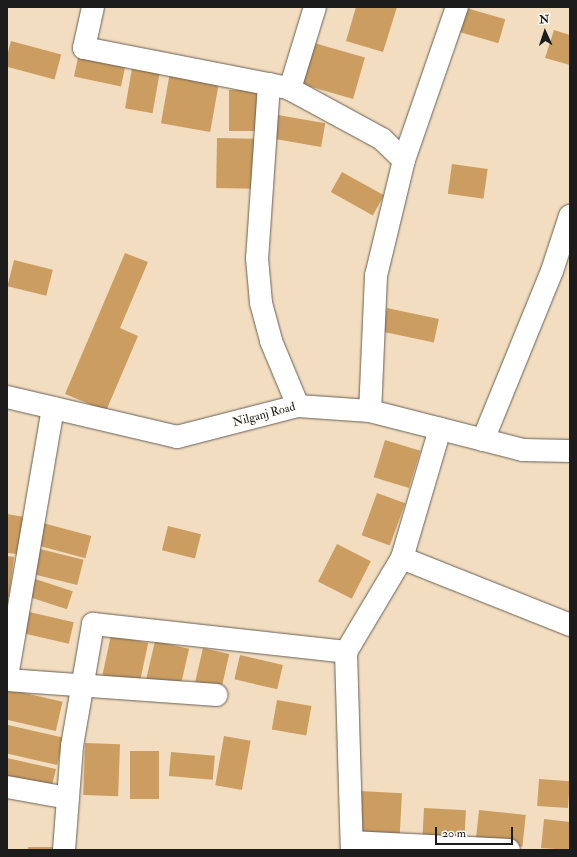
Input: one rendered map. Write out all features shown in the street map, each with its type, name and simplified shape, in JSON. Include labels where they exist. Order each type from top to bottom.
[{"type":"street","points":[[93,7],[84,48],[279,86],[382,139],[404,160]]},
{"type":"street","points":[[298,406],[271,341],[262,303],[257,258],[279,86],[315,7]]},
{"type":"street","points":[[370,411],[376,276],[404,160],[457,7]]},
{"type":"street","points":[[483,440],[552,271],[570,216]]},
{"type":"street","name":"Nilganj Road","points":[[7,397],[177,437],[298,406],[370,411],[523,450],[570,452]]},
{"type":"street","points":[[7,677],[53,408]]},
{"type":"street","points":[[440,429],[402,558],[346,652],[352,846],[509,850]]},
{"type":"street","points":[[402,558],[570,625]]},
{"type":"street","points":[[64,850],[72,746],[93,624],[346,652]]},
{"type":"street","points":[[7,680],[216,695]]},
{"type":"street","points":[[7,787],[68,798]]},
{"type":"building","points":[[356,7],[397,7],[383,52],[346,41]]},
{"type":"building","points":[[463,7],[505,19],[498,43],[456,31]]},
{"type":"building","points":[[554,30],[570,35],[570,65],[545,58]]},
{"type":"building","points":[[11,41],[61,54],[54,80],[7,67],[7,56]]},
{"type":"building","points":[[314,43],[365,58],[353,99],[302,84]]},
{"type":"building","points":[[79,53],[126,63],[121,86],[74,76]]},
{"type":"building","points":[[133,63],[161,68],[153,113],[125,108]]},
{"type":"building","points":[[170,72],[219,81],[210,132],[161,123]]},
{"type":"building","points":[[229,90],[261,90],[261,131],[229,131]]},
{"type":"building","points":[[278,115],[325,123],[321,147],[274,139]]},
{"type":"building","points":[[217,138],[260,139],[259,189],[216,188]]},
{"type":"building","points":[[452,164],[488,169],[483,199],[448,194]]},
{"type":"building","points":[[342,172],[384,195],[373,215],[331,192]]},
{"type":"building","points":[[125,253],[148,262],[120,328],[138,336],[106,411],[65,394]]},
{"type":"building","points":[[14,260],[53,270],[46,296],[7,286]]},
{"type":"building","points":[[387,308],[439,319],[434,342],[382,331]]},
{"type":"building","points":[[385,440],[420,451],[409,488],[374,477]]},
{"type":"building","points":[[377,493],[405,503],[390,546],[362,535]]},
{"type":"building","points":[[7,514],[24,517],[17,554],[7,553]]},
{"type":"building","points":[[43,523],[91,536],[85,558],[37,545]]},
{"type":"building","points":[[168,526],[201,534],[195,558],[162,550]]},
{"type":"building","points":[[337,544],[371,561],[352,599],[318,581]]},
{"type":"building","points":[[36,548],[84,560],[77,585],[30,573]]},
{"type":"building","points":[[7,556],[14,557],[9,597],[7,596]]},
{"type":"building","points":[[29,577],[73,591],[67,609],[23,595]]},
{"type":"building","points":[[25,611],[74,622],[69,644],[20,632]]},
{"type":"building","points":[[111,635],[148,643],[140,683],[102,675]]},
{"type":"building","points":[[155,641],[189,649],[180,689],[146,681]]},
{"type":"building","points":[[203,648],[229,654],[222,687],[195,681]]},
{"type":"building","points":[[240,655],[283,665],[277,689],[234,679]]},
{"type":"building","points":[[7,689],[63,702],[56,731],[7,720]]},
{"type":"building","points":[[277,700],[311,706],[306,736],[272,730]]},
{"type":"building","points":[[8,725],[64,738],[57,765],[7,754]]},
{"type":"building","points":[[224,736],[251,741],[242,790],[215,785]]},
{"type":"building","points":[[85,743],[120,744],[118,796],[83,795]]},
{"type":"building","points":[[130,751],[159,751],[159,799],[130,799]]},
{"type":"building","points":[[171,752],[215,756],[213,780],[169,776]]},
{"type":"building","points":[[7,758],[56,769],[50,794],[7,785]]},
{"type":"building","points":[[539,779],[570,781],[568,808],[537,806]]},
{"type":"building","points":[[360,791],[402,793],[400,835],[358,833]]},
{"type":"building","points":[[424,808],[466,810],[464,840],[422,838]]},
{"type":"building","points":[[479,810],[526,815],[522,847],[476,842]]},
{"type":"building","points":[[544,819],[570,822],[570,850],[541,848]]},
{"type":"building","points":[[28,847],[55,847],[55,850],[28,850]]}]
